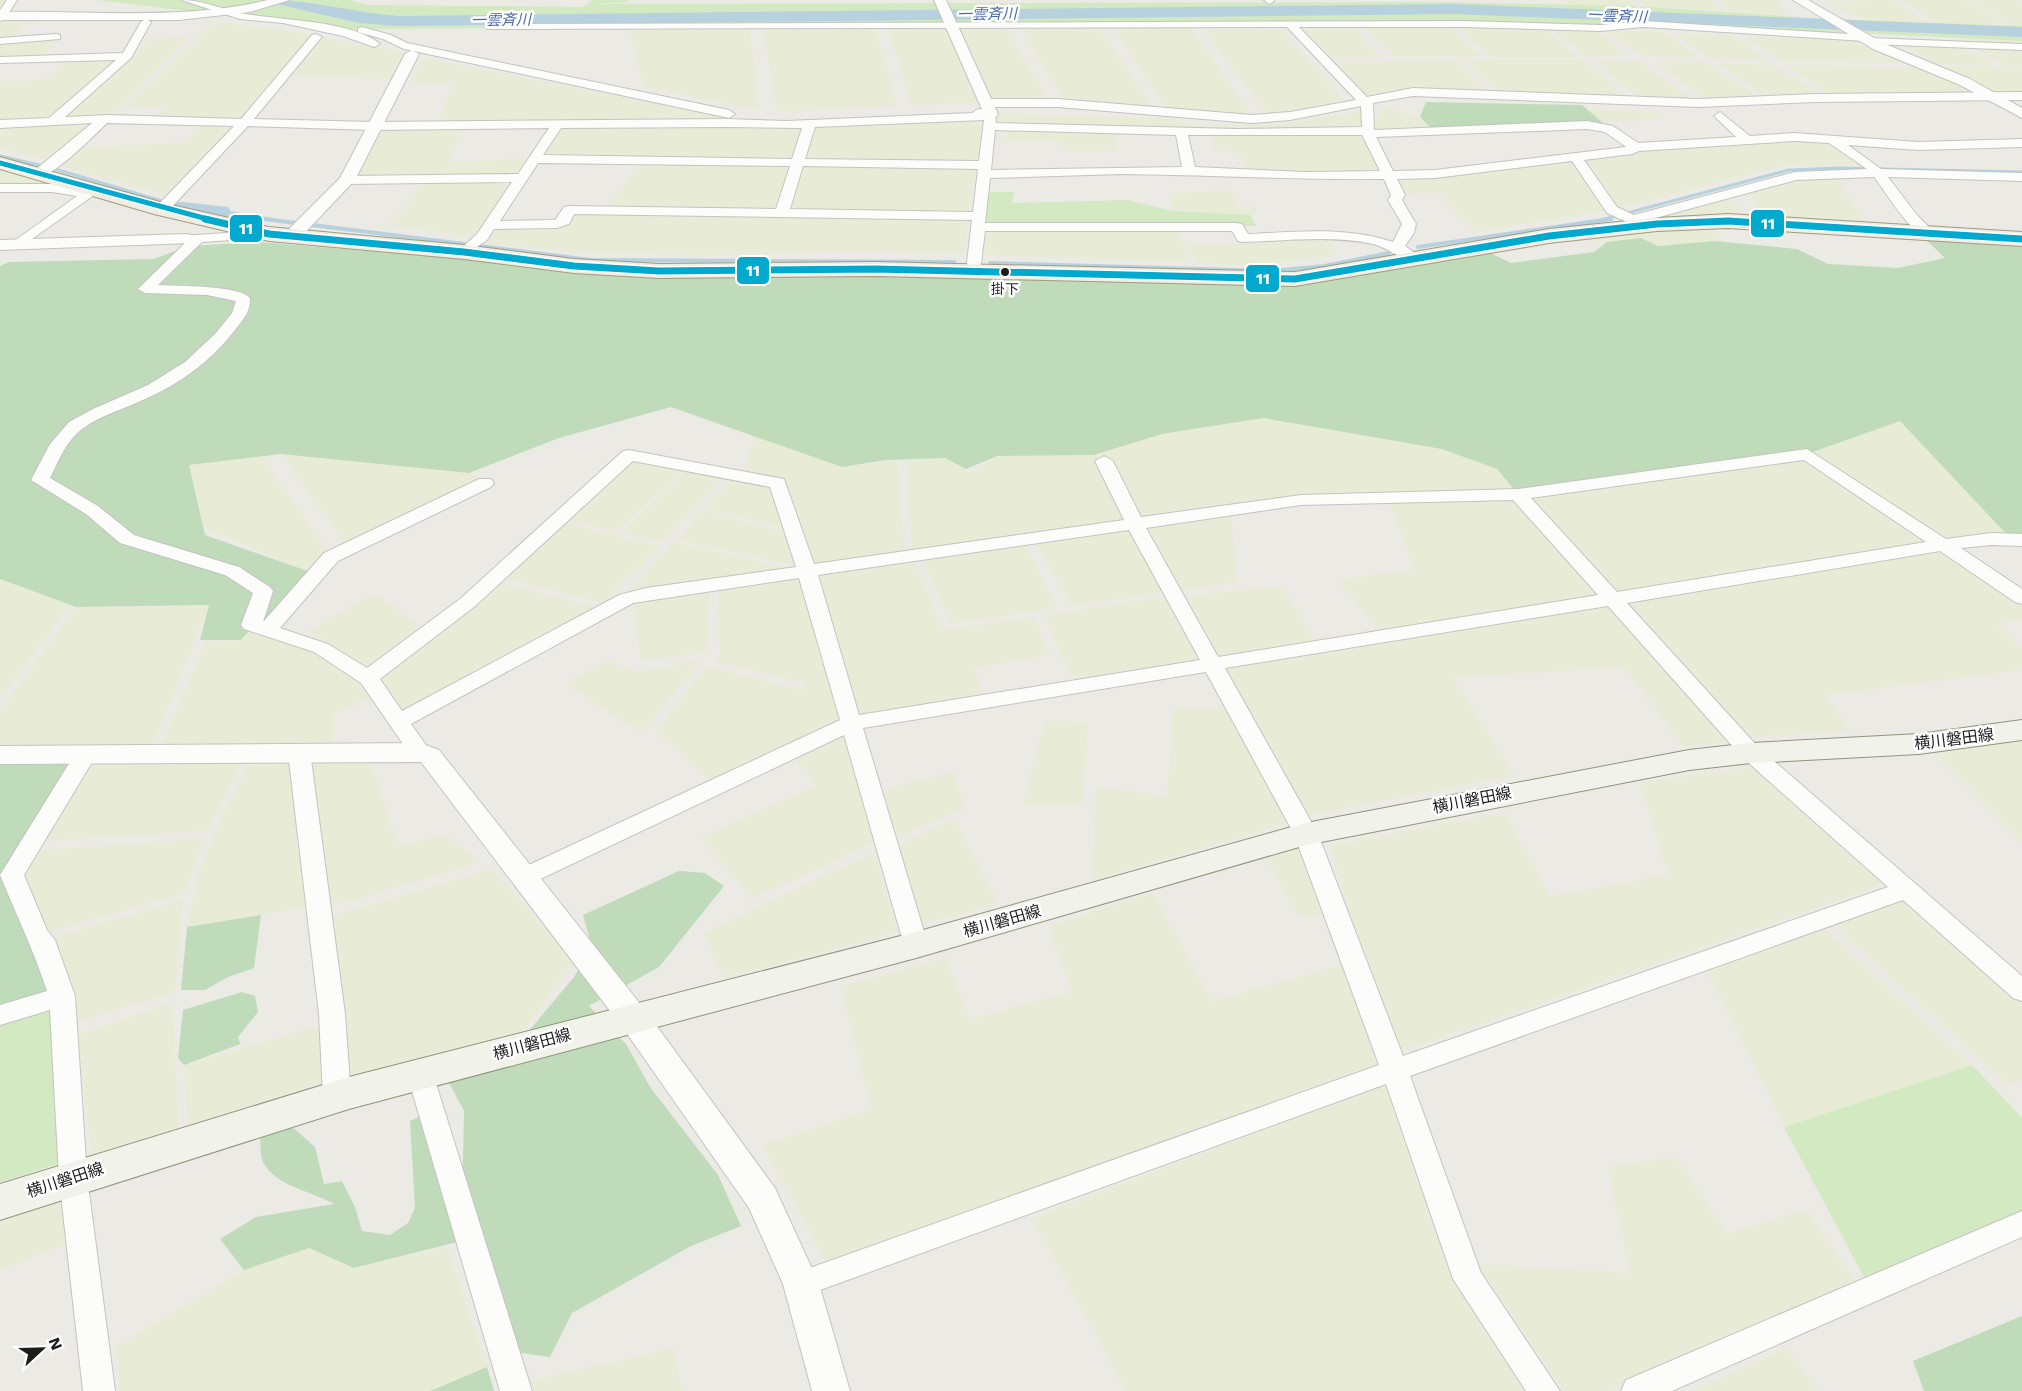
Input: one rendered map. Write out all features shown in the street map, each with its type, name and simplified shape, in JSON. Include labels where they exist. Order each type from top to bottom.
[{"type":"main road","points":[[0,164],[90,191],[269,234],[464,252],[574,266],[659,271],[973,271],[1295,279],[1337,274],[1407,251],[1630,220],[1728,221],[2022,239]]},
{"type":"main road","name":"横川磐田線","points":[[0,1202],[73,1177],[338,1097],[916,945],[1306,834],[1550,785],[1751,753],[1919,744],[2022,730]]},
{"type":"street","points":[[1,16],[12,0]]},
{"type":"street","points":[[186,0],[229,12],[346,33],[408,50],[760,119],[949,111],[1238,133],[1368,132],[1587,125],[1609,129],[1635,147]]},
{"type":"street","points":[[1,16],[203,15],[251,9],[284,0]]},
{"type":"street","points":[[1799,0],[1865,38],[1989,95],[2022,114]]},
{"type":"street","points":[[941,3],[989,115],[973,271]]},
{"type":"street","points":[[44,58],[66,15]]},
{"type":"street","points":[[52,122],[127,56],[146,22]]},
{"type":"street","points":[[491,27],[1463,24],[1600,28],[1644,24],[2022,47]]},
{"type":"street","points":[[490,225],[557,224],[564,221],[569,210],[782,213],[978,221],[1237,227],[1243,238],[1357,237],[1407,251],[1409,224],[1395,200],[1398,195],[1368,132],[1367,104],[1292,26]]},
{"type":"street","points":[[362,30],[387,37],[408,50]]},
{"type":"street","points":[[0,41],[56,37]]},
{"type":"street","points":[[162,209],[244,123],[316,37]]},
{"type":"street","points":[[294,235],[347,180],[408,50]]},
{"type":"street","points":[[0,60],[127,56]]},
{"type":"street","points":[[0,124],[104,119],[374,126],[727,123],[764,126],[989,115],[1059,103],[1252,119],[1290,116],[1400,92],[1698,103],[2022,96]]},
{"type":"street","points":[[1720,116],[1747,140]]},
{"type":"street","points":[[39,174],[54,164],[104,119]]},
{"type":"street","points":[[782,213],[800,162],[810,123]]},
{"type":"street","points":[[464,252],[482,237],[557,124]]},
{"type":"street","points":[[1181,130],[1190,172]]},
{"type":"street","points":[[534,159],[800,162],[984,170],[1246,171],[1306,176],[1435,174],[1576,158],[1632,150],[1635,147],[1794,137],[1918,146],[2022,143]]},
{"type":"street","points":[[1833,140],[1875,171],[1912,218],[1929,234]]},
{"type":"street","points":[[1576,158],[1612,210],[1630,220],[1779,178],[1834,172],[1875,171],[2022,177]]},
{"type":"street","points":[[347,180],[521,178]]},
{"type":"street","points":[[0,188],[90,191]]},
{"type":"street","points":[[18,245],[81,200],[90,191]]},
{"type":"street","points":[[220,223],[192,238],[145,289],[207,291],[243,298],[244,305],[238,316],[195,363],[176,376],[72,428],[62,439],[40,480],[92,510],[127,539],[232,571],[263,591],[251,625],[321,648],[368,678],[420,752]]},
{"type":"street","points":[[0,245],[269,234]]},
{"type":"street","points":[[399,722],[626,599],[1301,500],[1518,494],[1807,454],[2022,598]]},
{"type":"street","points":[[368,678],[467,603],[629,455],[778,483],[807,572],[916,945]]},
{"type":"street","points":[[1104,461],[1135,524],[1306,834],[1468,1279],[1544,1391]]},
{"type":"street","points":[[267,630],[331,557],[485,483]]},
{"type":"street","points":[[1518,494],[1751,753],[2022,991]]},
{"type":"street","points":[[524,877],[851,723],[1943,545],[1991,539],[2022,540]]},
{"type":"street","points":[[299,752],[332,1014],[338,1097]]},
{"type":"street","points":[[0,755],[420,752],[430,756],[634,1019],[763,1199],[801,1284],[831,1391]]},
{"type":"street","points":[[86,754],[12,875],[37,935],[43,939],[62,996],[73,1177],[99,1391]]},
{"type":"street","points":[[801,1284],[1679,968],[1906,890]]},
{"type":"street","points":[[0,1015],[62,996]]},
{"type":"street","points":[[420,1074],[516,1391]]},
{"type":"street","points":[[1637,1391],[2022,1224]]},
{"type":"green space","points":[[0,0],[12,0],[2,15],[66,15],[63,21],[22,24],[11,40],[56,37],[44,58],[0,60]]},
{"type":"green space","points":[[97,0],[348,0],[369,5],[583,7],[593,0],[628,0],[627,2],[594,4],[1438,2],[1630,6],[1829,19],[2022,26],[2022,41],[1881,34],[1492,23],[335,29]]},
{"type":"green space","points":[[1562,0],[1632,0],[1637,6],[1567,5]]},
{"type":"green space","points":[[1640,0],[1712,0],[1724,11],[1646,7]]},
{"type":"green space","points":[[1719,0],[1777,0],[1786,16],[1733,13]]},
{"type":"green space","points":[[1892,0],[1929,23],[1866,20],[1822,1]]},
{"type":"green space","points":[[1901,0],[1963,0],[2007,25],[1937,23]]},
{"type":"green space","points":[[1968,0],[2015,0],[2022,3],[2022,26],[2013,26]]},
{"type":"green space","points":[[215,22],[284,30],[412,54],[393,79],[292,76],[313,43],[174,197],[54,164],[58,160],[0,149],[0,82],[50,79],[66,61],[136,55],[148,39],[188,37],[109,119],[73,148],[185,143],[204,122],[157,118],[166,107],[125,108]]},
{"type":"green space","points":[[1456,26],[1544,29],[1579,57],[1491,57]]},
{"type":"green space","points":[[888,27],[1006,29],[1046,97],[912,106]]},
{"type":"green space","points":[[1365,27],[1449,27],[1481,56],[1395,57]]},
{"type":"green space","points":[[1113,28],[1191,28],[1251,114],[1167,108]]},
{"type":"green space","points":[[1354,28],[1383,58],[1332,58],[1304,29]]},
{"type":"green space","points":[[763,29],[876,29],[896,106],[777,112]]},
{"type":"green space","points":[[1021,29],[1100,29],[1151,106],[1063,99]]},
{"type":"green space","points":[[1202,29],[1281,30],[1345,102],[1297,113],[1267,113]]},
{"type":"green space","points":[[629,30],[750,30],[759,110],[643,87]]},
{"type":"green space","points":[[1553,30],[1597,31],[1631,56],[1587,57]]},
{"type":"green space","points":[[1607,31],[1664,32],[1699,57],[1643,56]]},
{"type":"green space","points":[[1674,34],[1731,35],[1770,61],[1709,58]]},
{"type":"green space","points":[[1743,36],[1852,41],[1906,63],[1781,61]]},
{"type":"green space","points":[[1955,38],[2022,41],[2022,66],[2006,66]]},
{"type":"green space","points":[[1894,39],[1949,40],[1994,65],[1936,64]]},
{"type":"green space","points":[[422,58],[729,117],[727,123],[694,124],[737,126],[984,116],[969,213],[635,211],[969,219],[964,254],[845,251],[706,255],[595,253],[486,244],[495,229],[563,227],[573,210],[605,211],[642,161],[534,159],[556,124],[438,125],[452,84],[409,82]]},
{"type":"green space","points":[[1455,60],[1485,91],[1412,89],[1364,97],[1338,62]]},
{"type":"green space","points":[[1464,60],[1582,60],[1627,98],[1497,90]]},
{"type":"green space","points":[[1592,61],[1639,61],[1692,99],[1640,98]]},
{"type":"green space","points":[[1654,61],[1705,62],[1757,96],[1704,98]]},
{"type":"green space","points":[[1717,63],[1774,65],[1821,95],[1764,96]]},
{"type":"green space","points":[[1786,65],[1916,68],[1975,92],[1832,96]]},
{"type":"green space","points":[[1943,66],[2022,68],[2022,93],[1990,92]]},
{"type":"green space","points":[[1426,102],[1582,105],[1603,123],[1433,130],[1420,117]]},
{"type":"green space","points":[[1582,105],[1590,110],[1655,111],[1665,118],[1603,123]]},
{"type":"green space","points":[[1380,107],[1417,116],[1430,130],[1373,131]]},
{"type":"green space","points":[[1362,111],[1364,134],[1382,172],[1303,174],[1247,169],[1237,152],[1213,150],[1213,131],[995,125],[994,113],[1168,119],[1199,125],[1276,124]]},
{"type":"green space","points":[[385,126],[464,127],[448,162],[525,159],[475,237],[389,225],[426,181],[347,180]]},
{"type":"green space","points":[[1008,130],[1115,130],[1118,151],[1063,151],[1061,141],[1005,141]]},
{"type":"green space","points":[[1777,139],[1827,141],[1865,166],[1788,165],[1619,208],[1584,159],[1639,151]]},
{"type":"green space","points":[[1572,160],[1607,211],[1474,232],[1437,192],[1405,195],[1395,176]]},
{"type":"green space","points":[[0,165],[77,188],[0,187]]},
{"type":"green space","points":[[1836,174],[1866,226],[1769,220],[1745,190],[1799,178]]},
{"type":"green space","points":[[1232,191],[1237,207],[1256,206],[1256,215],[1173,211],[1168,193]]},
{"type":"green space","points":[[988,192],[1014,192],[1012,203],[1127,200],[1173,211],[1250,215],[1256,226],[986,224]]},
{"type":"green space","points":[[1729,194],[1744,218],[1641,221]]},
{"type":"green space","points":[[1708,224],[1723,242],[1658,246],[1641,239],[1597,243],[1583,236]]},
{"type":"green space","points":[[1176,229],[1190,262],[982,255],[987,230]]},
{"type":"green space","points":[[1922,236],[2022,244],[2022,538],[2010,538],[1900,421],[1807,454],[1518,494],[1497,469],[1442,449],[1263,418],[1162,434],[1094,455],[997,456],[966,469],[945,458],[886,460],[842,467],[671,407],[559,438],[469,473],[281,454],[189,465],[205,535],[316,574],[267,630],[254,626],[241,640],[200,640],[209,605],[76,607],[0,579],[0,266],[9,262],[154,259],[189,246],[259,242],[487,261],[561,272],[856,274],[1306,284],[1484,250],[1511,263],[1594,252],[1607,242],[1641,238],[1658,246],[1714,241],[1797,249],[1828,264],[1898,268],[1945,258]]},
{"type":"green space","points":[[1326,237],[1337,255],[1246,266],[1197,262],[1186,243],[1246,243],[1245,238]]},
{"type":"green space","points":[[1263,418],[1442,449],[1497,469],[1605,588],[1529,492],[1807,454],[1900,421],[2010,538],[1944,545],[2022,598],[2022,620],[1997,624],[2022,649],[2022,670],[1826,695],[1850,731],[1750,737],[1619,605],[1731,742],[1683,746],[1624,667],[1454,678],[1514,776],[1309,815],[1214,665],[1076,687],[1044,615],[1175,595],[1219,663],[1186,596],[1283,586],[1317,647],[1383,636],[1338,580],[1414,569],[1388,498],[1231,511],[1237,582],[1072,606],[1034,539],[1024,541],[1056,608],[951,624],[920,555],[912,553],[906,460],[946,458],[971,472],[997,456],[1094,455],[1162,434]]},
{"type":"green space","points":[[756,432],[842,467],[897,460],[905,555],[912,556],[942,630],[1033,617],[1050,655],[974,668],[985,702],[851,723],[711,782],[656,731],[706,667],[805,691],[802,682],[715,662],[720,654],[718,584],[798,577],[846,711],[781,481],[742,476]]},
{"type":"green space","points":[[398,451],[469,473],[485,483],[349,548],[281,454]]},
{"type":"green space","points":[[261,455],[331,557],[316,574],[203,528],[189,465]]},
{"type":"green space","points":[[629,455],[687,466],[617,531],[559,518]]},
{"type":"green space","points":[[690,466],[727,473],[660,543],[622,532]]},
{"type":"green space","points":[[735,477],[774,485],[786,529],[705,508]]},
{"type":"green space","points":[[703,510],[785,533],[792,565],[678,540]]},
{"type":"green space","points":[[556,521],[659,546],[603,603],[496,576]]},
{"type":"green space","points":[[674,542],[789,568],[634,594],[629,591]]},
{"type":"green space","points":[[0,579],[70,605],[0,699]]},
{"type":"green space","points":[[496,583],[606,609],[404,719],[380,694],[333,714],[334,752],[300,752],[318,905],[187,927],[198,875],[218,824],[255,753],[247,752],[208,831],[43,841],[89,762],[158,753],[206,642],[241,640],[254,626],[321,648],[368,678]]},
{"type":"green space","points":[[710,585],[706,653],[641,661],[632,597]]},
{"type":"green space","points":[[375,593],[419,626],[366,667],[309,631]]},
{"type":"green space","points":[[209,606],[148,755],[0,755],[0,710],[76,607]]},
{"type":"green space","points":[[607,660],[636,672],[703,660],[642,731],[618,719],[566,683]]},
{"type":"green space","points":[[1173,708],[1233,709],[1287,823],[1093,880],[1096,787],[1167,796]]},
{"type":"green space","points":[[1045,720],[1088,723],[1082,806],[1023,806]]},
{"type":"green space","points":[[843,734],[873,843],[752,899],[701,837],[816,786],[795,757]]},
{"type":"green space","points":[[2022,737],[2022,844],[1937,755]]},
{"type":"green space","points":[[0,755],[82,761],[8,880],[62,996],[0,1015]]},
{"type":"green space","points":[[311,761],[371,764],[398,846],[445,835],[481,862],[329,907]]},
{"type":"green space","points":[[1752,767],[1883,885],[1401,1051],[1355,930],[1330,846],[1505,812],[1549,896],[1668,875],[1640,783]]},
{"type":"green space","points":[[952,772],[965,808],[894,839],[877,792]]},
{"type":"green space","points":[[954,819],[999,904],[922,924],[895,846]]},
{"type":"green space","points":[[204,838],[185,893],[37,935],[16,885],[26,852]]},
{"type":"green space","points":[[1300,846],[1327,913],[1299,916],[1265,856]]},
{"type":"green space","points":[[874,852],[898,932],[723,978],[704,933]]},
{"type":"green space","points":[[492,869],[574,961],[518,1038],[348,1078],[333,916]]},
{"type":"green space","points":[[679,871],[705,873],[724,886],[659,967],[589,1006],[626,1044],[650,1087],[718,1175],[741,1226],[691,1246],[572,1313],[550,1357],[521,1353],[465,1220],[457,1242],[354,1268],[309,1248],[244,1270],[220,1239],[256,1217],[334,1204],[285,1183],[276,1177],[263,1162],[260,1138],[291,1126],[315,1147],[324,1184],[342,1181],[355,1207],[362,1231],[390,1235],[408,1223],[415,1208],[410,1121],[423,1115],[462,1210],[464,1111],[447,1079],[528,1032],[574,977],[592,947],[583,915]]},
{"type":"green space","points":[[1153,893],[1212,1001],[1342,965],[1376,1064],[826,1262],[763,1145],[872,1109],[840,986],[946,958],[970,1019],[1072,992],[1048,926]]},
{"type":"green space","points":[[183,900],[175,992],[78,1021],[76,1005],[43,940]]},
{"type":"green space","points":[[1902,900],[2022,1003],[2022,1080],[2008,1085],[1832,924]]},
{"type":"green space","points":[[261,915],[254,968],[228,977],[205,990],[181,990],[187,927]]},
{"type":"green space","points":[[1825,929],[1972,1065],[1784,1127],[1707,970]]},
{"type":"green space","points":[[242,992],[255,996],[258,1012],[238,1037],[240,1044],[184,1065],[178,1058],[183,1010]]},
{"type":"green space","points":[[173,1002],[178,1127],[91,1155],[78,1035]]},
{"type":"green space","points":[[50,1009],[67,1161],[0,1182],[0,1022]]},
{"type":"green space","points":[[323,1025],[325,1081],[187,1126],[184,1065]]},
{"type":"green space","points":[[1972,1065],[2022,1118],[2022,1211],[1865,1279],[1784,1127]]},
{"type":"green space","points":[[1385,1084],[1449,1275],[1526,1391],[1126,1391],[1032,1218]]},
{"type":"green space","points":[[1676,1157],[1727,1234],[1806,1209],[1857,1283],[1608,1391],[1564,1391],[1477,1264],[1630,1273],[1608,1167]]},
{"type":"green space","points":[[65,1195],[69,1243],[0,1270],[0,1216]]},
{"type":"green space","points":[[321,1242],[354,1268],[447,1247],[487,1367],[430,1391],[120,1391],[116,1347],[244,1270]]},
{"type":"green space","points":[[2022,1316],[2022,1391],[1924,1391],[1913,1361]]},
{"type":"green space","points":[[674,1348],[682,1391],[532,1391],[529,1381]]},
{"type":"green space","points":[[1786,1348],[1818,1391],[1692,1391]]},
{"type":"green space","points":[[487,1367],[494,1391],[430,1391]]},
{"type":"waterway","name":"一雲斉川","points":[[278,0],[359,18],[399,21],[1454,9],[2022,32]]},
{"type":"waterway","points":[[0,156],[52,168],[165,202],[276,220]]},
{"type":"waterway","points":[[1601,220],[1789,170],[1838,168],[2022,172]]},
{"type":"waterway","points":[[182,208],[220,212]]},
{"type":"waterway","points":[[264,219],[591,260],[954,262]]},
{"type":"waterway","points":[[1418,247],[1611,219]]},
{"type":"waterway","points":[[990,263],[1271,271],[1325,266],[1389,253]]},
{"type":"transit line","name":"11","points":[[0,163],[162,209],[269,234],[464,252],[574,266],[659,271],[876,269],[1295,279],[1549,236],[1657,224],[1728,221],[2022,239]]},
{"type":"place","name":"掛下","points":[[1005,272]]}]
